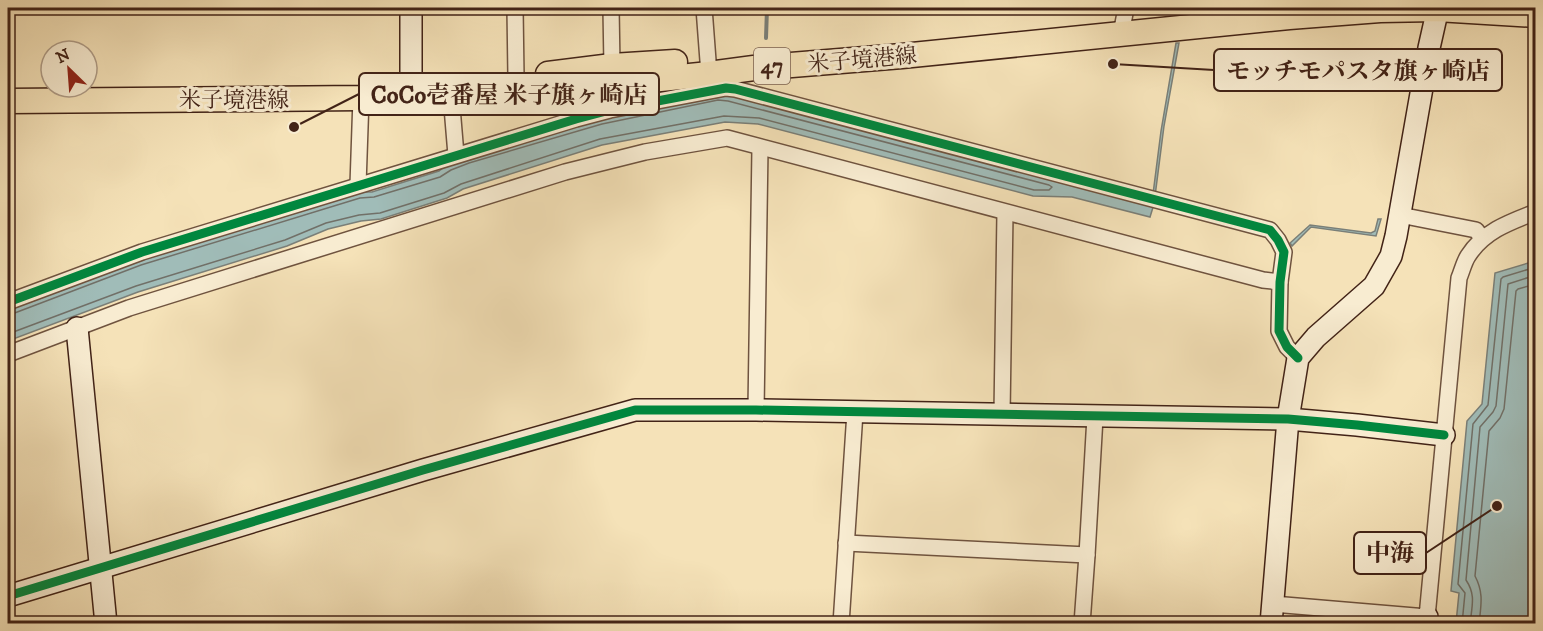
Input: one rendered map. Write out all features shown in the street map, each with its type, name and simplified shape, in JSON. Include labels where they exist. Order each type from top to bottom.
[{"type":"main road","name":"米子境港線","points":[[8,101],[361,98],[437,82],[516,77],[612,66],[754,68],[902,56],[1123,21],[1254,8]]},
{"type":"main road","name":"米子境港線","points":[[1123,21],[1289,17],[1438,8],[1536,15]]},
{"type":"main road","name":"米子境港線","points":[[99,85],[411,89],[451,95],[601,85],[708,67]]},
{"type":"main road","points":[[8,87],[39,86]]},
{"type":"street","points":[[411,8],[411,89]]},
{"type":"street","points":[[515,8],[516,77]]},
{"type":"street","points":[[611,8],[612,66]]},
{"type":"street","points":[[704,8],[708,67]]},
{"type":"street","points":[[1438,8],[1391,256],[1374,286],[1316,337],[1298,358],[1288,419],[1272,614],[1426,620],[1460,278],[1467,257],[1482,238],[1499,227],[1536,212]]},
{"type":"street","points":[[8,302],[142,252],[358,184],[610,110],[726,88],[1270,230],[1284,252],[1280,282],[1279,331],[1287,347],[1298,358]]},
{"type":"street","points":[[451,95],[456,155]]},
{"type":"street","points":[[358,184],[361,98]]},
{"type":"street","points":[[8,354],[129,308],[565,172],[645,152],[726,138],[1005,213],[1263,280],[1280,282]]},
{"type":"street","points":[[756,410],[760,148]]},
{"type":"street","points":[[1002,414],[1005,213]]},
{"type":"street","points":[[1400,215],[1476,230],[1482,238]]},
{"type":"street","points":[[76,328],[106,624]]},
{"type":"street","points":[[8,596],[423,470],[635,410],[1288,419],[1444,435]]},
{"type":"street","points":[[841,624],[855,412]]},
{"type":"street","points":[[1082,624],[1095,417]]},
{"type":"street","points":[[846,543],[1087,555]]},
{"type":"water","points":[[1176,43],[1179,43],[1164,126],[1154,204],[1150,217],[1072,197],[1033,196],[758,124],[725,122],[602,145],[463,189],[447,198],[381,219],[328,229],[287,246],[138,292],[8,341],[8,309],[137,260],[359,192],[372,192],[439,171],[448,164],[600,118],[723,94],[1153,194]]},
{"type":"water","points":[[1378,219],[1381,219],[1376,236],[1311,227],[1292,246],[1290,243],[1310,225],[1371,233],[1375,231]]},
{"type":"water","points":[[1535,261],[1535,623],[1456,623],[1459,593],[1451,591],[1467,421],[1482,404],[1495,273]]},
{"type":"waterway","points":[[766,38],[767,8]]},
{"type":"cycle path","points":[[8,302],[142,252],[576,119],[610,110],[726,88],[1270,230],[1284,252],[1280,282],[1279,331],[1287,347],[1298,358]]},
{"type":"cycle path","points":[[8,596],[423,470],[635,410],[1288,419],[1444,435]]},
{"type":"place","name":"モッチモパスタ旗ヶ崎店","points":[[1113,64]]},
{"type":"place","name":"CoCo壱番屋 米子旗ヶ崎店","points":[[294,127]]},
{"type":"place","name":"中海","points":[[1497,506]]}]
